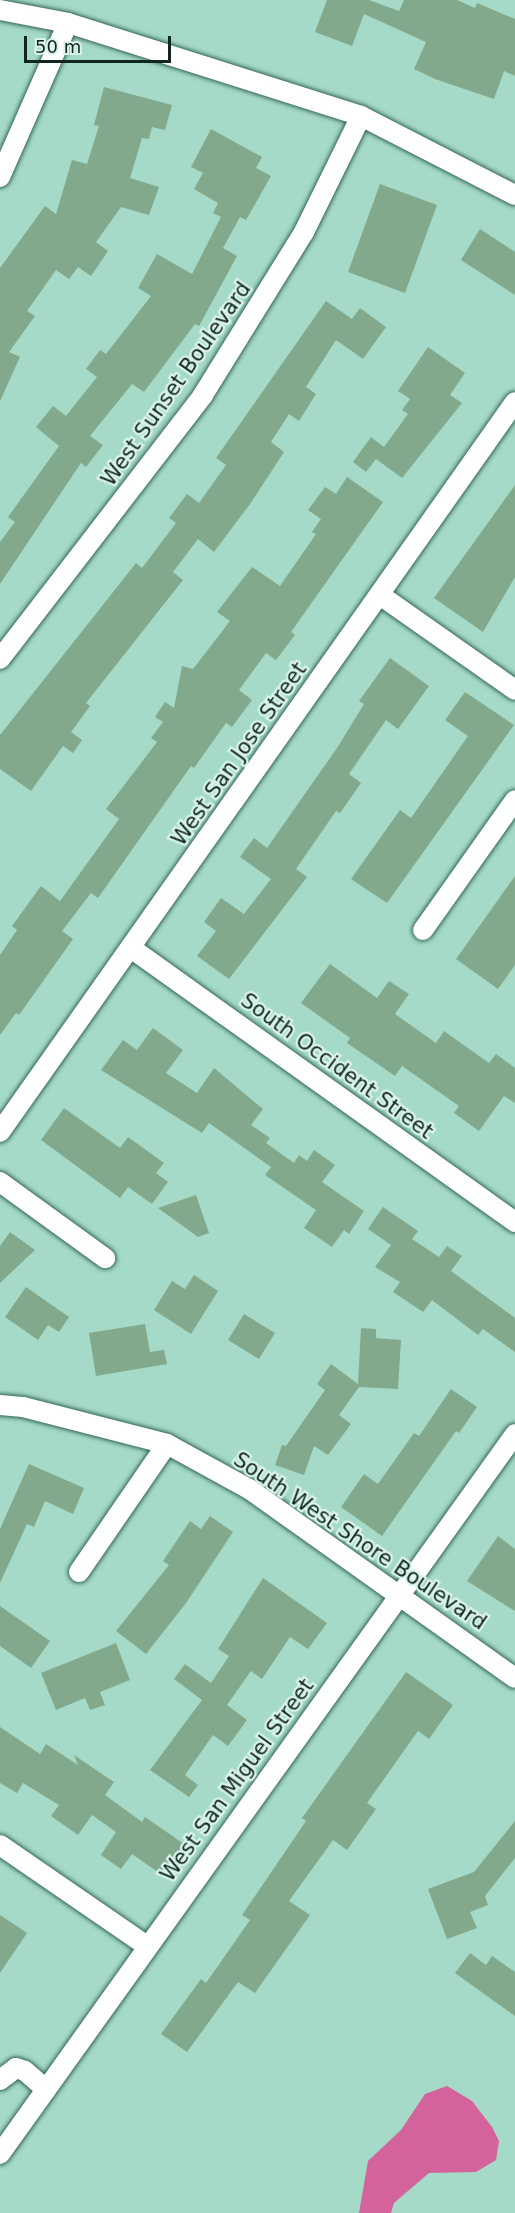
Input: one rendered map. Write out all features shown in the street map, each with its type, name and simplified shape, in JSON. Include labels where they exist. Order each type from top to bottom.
[{"type":"street","points":[[0,10],[68,24],[361,116],[515,195]]},
{"type":"street","points":[[0,177],[68,24]]},
{"type":"street","name":"West Sunset Boulevard","points":[[0,659],[153,465],[209,386],[304,232],[361,116]]},
{"type":"street","name":"West San Jose Street","points":[[0,1132],[515,402]]},
{"type":"street","points":[[380,595],[515,690]]},
{"type":"street","points":[[423,930],[515,800]]},
{"type":"street","name":"South Occident Street","points":[[131,948],[515,1222]]},
{"type":"street","points":[[0,1182],[105,1258]]},
{"type":"street","name":"South West Shore Boulevard","points":[[0,1406],[23,1407],[167,1444],[249,1489],[515,1678]]},
{"type":"street","name":"West San Miguel Street","points":[[0,2152],[515,1434]]},
{"type":"street","points":[[79,1572],[167,1444]]},
{"type":"street","points":[[0,1845],[147,1946]]},
{"type":"street","points":[[0,2080],[16,2068],[25,2071],[46,2089]]},
{"type":"shaded area","points":[[447,2086],[472,2101],[492,2127],[499,2141],[496,2160],[476,2172],[429,2173],[394,2203],[391,2213],[359,2213],[368,2161],[401,2130],[425,2094]]},
{"type":"building","points":[[327,0],[369,0],[399,11],[404,0],[457,0],[475,8],[477,3],[515,19],[515,76],[504,71],[494,99],[435,79],[414,69],[426,42],[364,14],[352,46],[315,32]]},
{"type":"building","points":[[104,87],[172,105],[165,130],[152,127],[149,139],[142,138],[130,178],[159,187],[149,215],[121,207],[96,242],[108,251],[91,276],[78,267],[69,279],[56,270],[27,311],[35,316],[9,352],[20,357],[0,401],[0,268],[45,206],[56,214],[72,160],[87,164],[99,126],[94,125]]},
{"type":"building","points":[[211,129],[262,157],[256,168],[271,176],[246,220],[240,217],[223,248],[237,256],[199,326],[195,324],[144,392],[132,384],[90,436],[103,445],[86,467],[81,463],[0,584],[0,542],[15,522],[8,517],[59,446],[36,427],[53,406],[66,416],[97,377],[86,369],[100,350],[106,354],[151,296],[138,288],[157,254],[192,274],[221,217],[213,213],[218,203],[194,189],[203,173],[191,167]]},
{"type":"building","points":[[380,184],[437,205],[405,293],[348,272]]},
{"type":"building","points":[[480,229],[515,252],[515,295],[461,260]]},
{"type":"building","points":[[326,301],[352,319],[360,308],[386,327],[363,359],[336,340],[306,387],[316,394],[299,421],[289,414],[271,442],[284,452],[250,504],[214,552],[198,539],[173,572],[183,580],[86,703],[90,706],[71,732],[82,740],[73,753],[63,746],[31,791],[0,769],[0,735],[136,563],[142,568],[176,523],[169,518],[187,494],[199,503],[226,465],[216,458]]},
{"type":"building","points":[[428,347],[465,373],[450,395],[462,403],[402,478],[376,459],[366,472],[353,462],[371,437],[384,447],[408,414],[402,410],[410,399],[398,391]]},
{"type":"building","points":[[347,477],[383,502],[291,632],[295,635],[276,660],[266,653],[239,690],[252,700],[232,727],[226,723],[194,768],[191,766],[98,898],[91,893],[62,931],[73,939],[19,1015],[16,1013],[0,1035],[0,955],[17,930],[12,926],[41,886],[60,901],[119,819],[106,809],[157,742],[151,738],[163,722],[155,717],[165,702],[174,708],[182,666],[193,669],[230,621],[217,612],[252,567],[280,586],[316,534],[312,532],[321,519],[308,510],[325,487],[336,494]]},
{"type":"building","points":[[515,485],[515,577],[483,632],[434,598]]},
{"type":"building","points":[[390,658],[429,686],[398,729],[386,720],[349,774],[361,783],[340,813],[336,811],[296,869],[307,877],[229,979],[197,956],[216,931],[204,922],[221,898],[244,914],[271,879],[240,857],[254,838],[267,848],[337,748],[364,704],[359,701]]},
{"type":"building","points":[[465,692],[514,725],[387,903],[351,879],[400,810],[411,818],[468,736],[445,720]]},
{"type":"building","points":[[515,876],[515,965],[498,989],[456,959]]},
{"type":"building","points":[[330,964],[377,998],[389,981],[409,994],[395,1014],[436,1043],[444,1031],[489,1063],[496,1054],[515,1068],[515,1103],[504,1096],[479,1131],[454,1113],[459,1106],[402,1066],[395,1076],[347,1043],[350,1038],[301,1003]]},
{"type":"building","points":[[153,1028],[183,1050],[166,1073],[197,1093],[214,1068],[263,1109],[251,1125],[270,1138],[266,1143],[294,1163],[299,1155],[307,1161],[314,1150],[335,1165],[322,1182],[364,1211],[349,1234],[344,1230],[332,1247],[304,1228],[316,1210],[265,1175],[271,1167],[209,1123],[202,1133],[101,1070],[123,1040],[137,1050]]},
{"type":"building","points":[[64,1108],[120,1148],[128,1137],[164,1163],[156,1173],[168,1182],[152,1204],[128,1187],[120,1198],[41,1140]]},
{"type":"building","points":[[196,1195],[209,1233],[198,1237],[158,1208]]},
{"type":"building","points":[[383,1207],[418,1231],[412,1239],[439,1257],[447,1246],[462,1256],[451,1271],[515,1318],[515,1352],[483,1329],[478,1335],[432,1300],[423,1312],[393,1292],[400,1282],[375,1267],[391,1245],[368,1229]]},
{"type":"building","points":[[10,1232],[35,1250],[0,1283],[0,1246]]},
{"type":"building","points":[[194,1275],[218,1291],[191,1334],[154,1310],[172,1281],[185,1289]]},
{"type":"building","points":[[26,1287],[69,1317],[59,1332],[48,1325],[38,1340],[5,1317]]},
{"type":"building","points":[[244,1314],[275,1333],[259,1359],[228,1340]]},
{"type":"building","points":[[145,1324],[150,1352],[164,1350],[167,1364],[96,1376],[89,1333]]},
{"type":"building","points":[[361,1328],[376,1329],[376,1338],[401,1340],[398,1389],[359,1387],[339,1415],[351,1424],[328,1455],[314,1446],[304,1475],[275,1465],[282,1445],[286,1446],[325,1390],[317,1384],[331,1364],[358,1384]]},
{"type":"building","points":[[451,1389],[477,1407],[459,1433],[456,1431],[382,1536],[341,1507],[364,1474],[378,1484],[414,1433],[419,1436]]},
{"type":"building","points":[[29,1464],[84,1488],[73,1514],[45,1501],[34,1527],[27,1524],[0,1583],[0,1529]]},
{"type":"building","points":[[210,1516],[233,1532],[186,1603],[146,1654],[116,1631],[169,1565],[163,1561],[190,1521],[201,1529]]},
{"type":"building","points":[[498,1536],[515,1549],[515,1611],[467,1581]]},
{"type":"building","points":[[263,1578],[327,1623],[308,1649],[290,1637],[262,1679],[251,1671],[227,1705],[247,1720],[228,1746],[213,1735],[185,1775],[198,1785],[189,1797],[150,1770],[202,1700],[174,1679],[185,1664],[211,1683],[229,1656],[218,1649]]},
{"type":"building","points":[[0,1606],[50,1641],[31,1668],[0,1646]]},
{"type":"building","points":[[116,1643],[130,1680],[100,1692],[105,1705],[90,1710],[85,1698],[56,1710],[41,1673]]},
{"type":"building","points":[[406,1672],[453,1705],[429,1739],[418,1731],[367,1803],[376,1809],[347,1850],[333,1840],[289,1901],[310,1915],[255,1993],[238,1982],[187,2052],[161,2034],[201,1979],[206,1983],[250,1920],[242,1915],[306,1821],[302,1818]]},
{"type":"building","points":[[0,1727],[40,1754],[46,1744],[78,1765],[74,1755],[114,1782],[105,1795],[142,1822],[145,1817],[184,1844],[162,1875],[132,1854],[121,1869],[101,1855],[116,1832],[92,1815],[78,1835],[51,1816],[59,1805],[23,1783],[17,1793],[0,1783]]},
{"type":"building","points":[[515,1821],[515,1858],[485,1896],[488,1905],[470,1912],[477,1928],[447,1939],[428,1889],[474,1872]]},
{"type":"building","points":[[0,1915],[27,1933],[0,1973]]},
{"type":"building","points":[[470,1953],[486,1965],[492,1956],[515,1972],[515,2016],[455,1973]]}]
